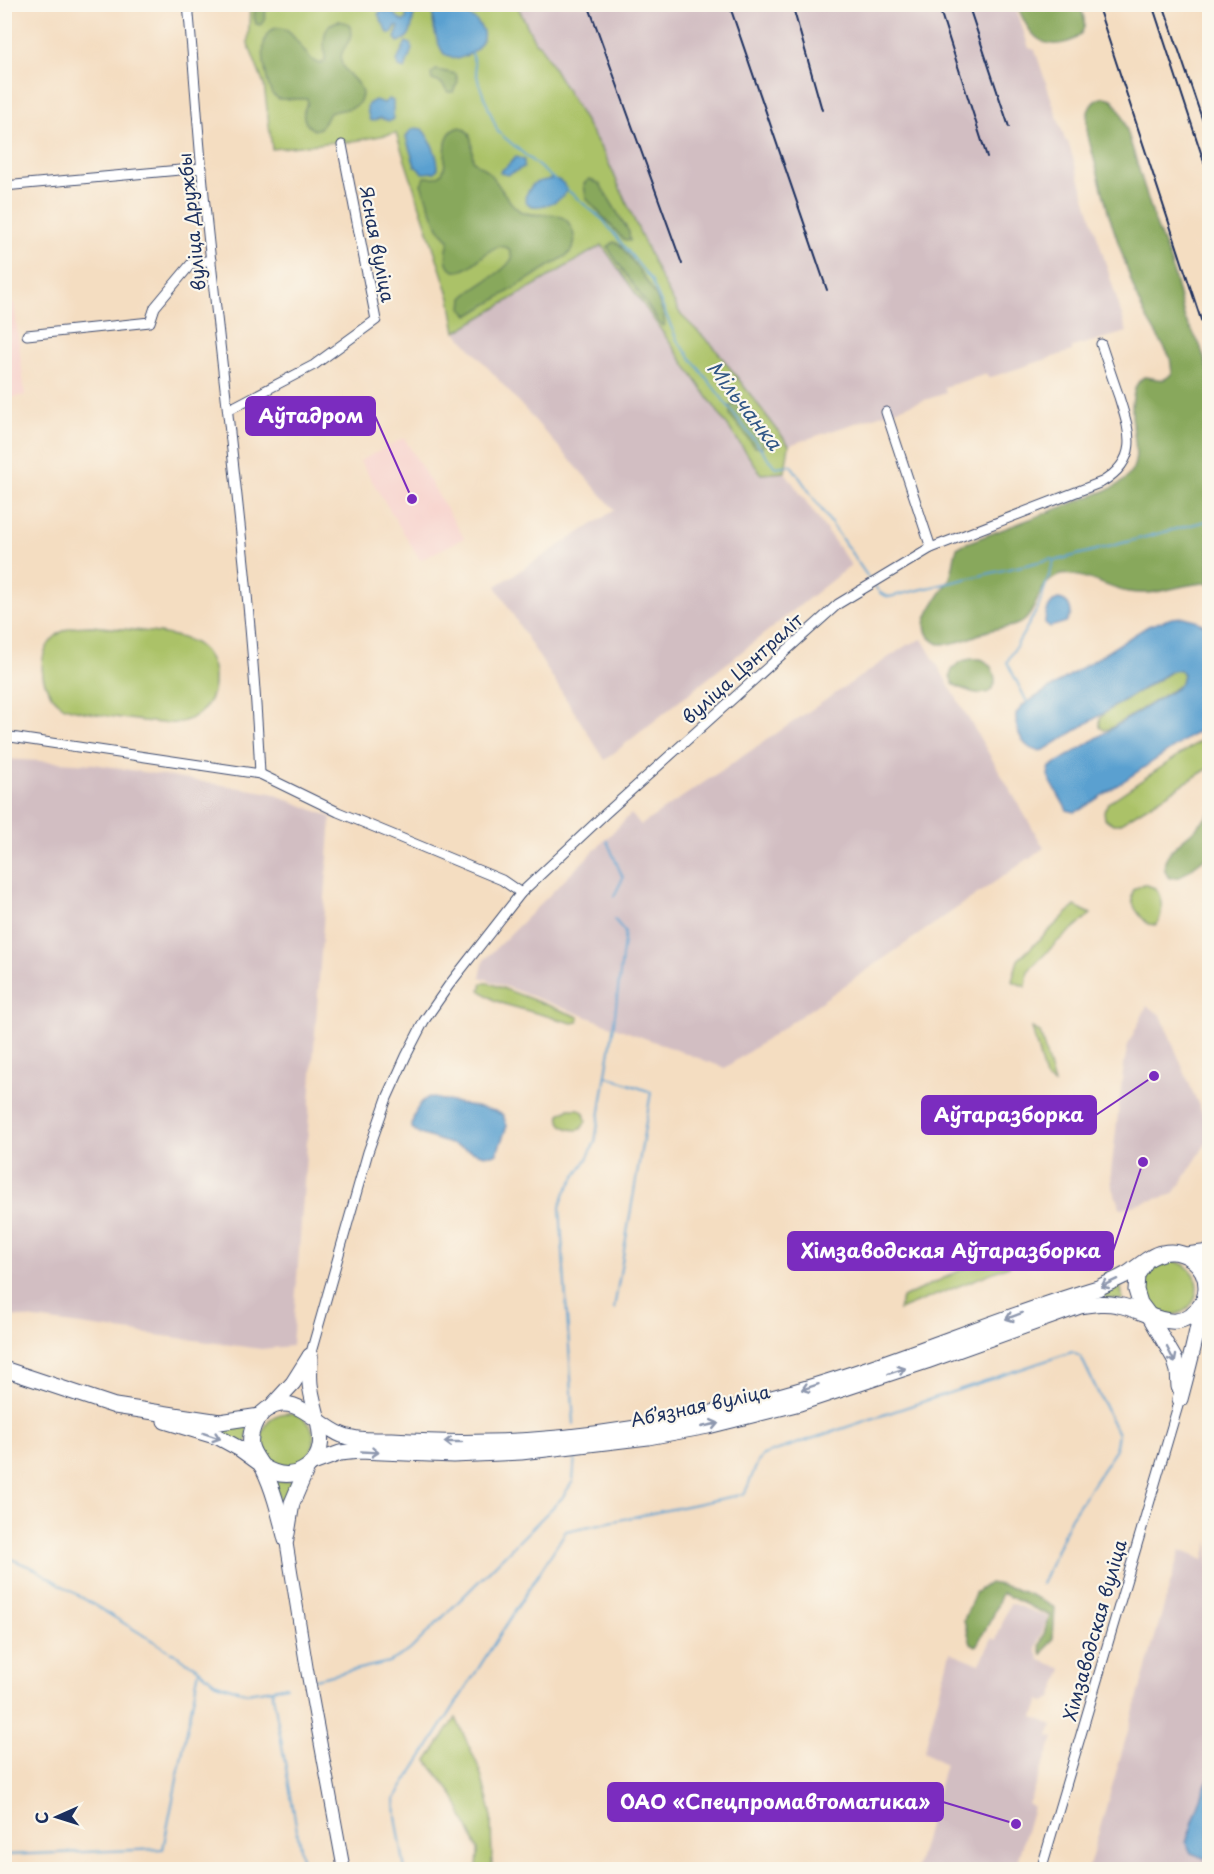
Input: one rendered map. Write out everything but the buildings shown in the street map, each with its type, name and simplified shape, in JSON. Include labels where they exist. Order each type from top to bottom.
[{"type":"main road","points":[[1075,1301],[1124,1276],[1160,1253],[1173,1252],[1186,1255],[1194,1260],[1205,1277],[1206,1296],[1180,1399]]},
{"type":"main road","points":[[1186,1255],[1209,1252]]},
{"type":"main road","points":[[1145,1263],[1137,1275],[1136,1290],[1140,1304],[1174,1358],[1178,1371],[1180,1399]]},
{"type":"main road","points":[[1075,1301],[1120,1305],[1168,1322],[1189,1317],[1197,1311],[1206,1296]]},
{"type":"main road","name":"Абʼязная вуліца","points":[[317,1422],[355,1439],[432,1442],[517,1441],[649,1426],[797,1391],[1075,1301]]},
{"type":"main road","name":"Абʼязная вуліца","points":[[310,1466],[340,1453],[360,1451],[445,1455],[521,1452],[648,1437],[708,1426],[800,1403],[927,1361],[1075,1301]]},
{"type":"main road","points":[[286,1540],[277,1504],[251,1447],[252,1430],[265,1412],[293,1383],[310,1356]]},
{"type":"main road","points":[[286,1540],[292,1503],[310,1466],[319,1454],[321,1443],[321,1432],[310,1384],[310,1356]]},
{"type":"main road","points":[[4,1369],[115,1406],[220,1422],[265,1412],[287,1404],[304,1409],[317,1422]]},
{"type":"main road","points":[[138,1409],[167,1422],[218,1437],[240,1449],[272,1472],[284,1475],[296,1474],[310,1466]]},
{"type":"street","name":"вуліца Дружбы","points":[[188,4],[211,260],[240,516],[260,774]]},
{"type":"street","name":"Ясная вуліца","points":[[228,410],[314,365],[376,320],[342,145]]},
{"type":"street","points":[[4,186],[202,168]]},
{"type":"street","points":[[27,335],[150,322],[156,307],[191,264],[211,260]]},
{"type":"street","name":"вуліца Цэнтраліт","points":[[310,1356],[368,1152],[387,1098],[424,1021],[448,985],[521,893],[829,611],[931,548],[1102,482],[1116,474],[1124,463],[1129,449],[1130,431],[1101,344]]},
{"type":"street","points":[[886,412],[931,548]]},
{"type":"street","points":[[4,736],[260,774],[338,812],[502,880],[521,893]]},
{"type":"street","name":"Хімзаводская вуліца","points":[[1041,1869],[1180,1399]]},
{"type":"street","points":[[286,1540],[307,1670],[344,1869]]},
{"type":"shaded area","points":[[517,5],[1015,5],[1029,48],[1035,50],[1065,140],[1068,142],[1127,332],[1072,347],[1072,351],[988,378],[987,374],[944,387],[946,393],[789,445],[713,346],[683,315],[681,316],[659,275],[605,155],[540,45],[535,42]]},
{"type":"shaded area","points":[[602,245],[761,474],[785,472],[851,565],[605,760],[496,586],[615,510],[456,332]]},
{"type":"shaded area","points":[[14,303],[25,395],[5,399],[5,304]]},
{"type":"shaded area","points":[[404,438],[464,538],[420,560],[360,461]]},
{"type":"shaded area","points":[[922,639],[1044,848],[725,1068],[480,977],[484,960],[631,814],[641,825],[907,645]]},
{"type":"shaded area","points":[[4,759],[94,764],[271,793],[331,817],[292,1346],[261,1349],[5,1315]]},
{"type":"shaded area","points":[[1147,1006],[1161,1015],[1209,1128],[1209,1139],[1174,1194],[1121,1209],[1112,1187],[1111,1172],[1124,1064],[1128,1045]]},
{"type":"shaded area","points":[[1209,1540],[1209,1869],[1088,1870],[1180,1550],[1204,1560]]},
{"type":"shaded area","points":[[1010,1603],[1048,1617],[1036,1648],[1040,1660],[1063,1669],[1052,1698],[1044,1702],[1040,1700],[1034,1717],[1053,1725],[1049,1736],[1054,1738],[1028,1804],[1033,1807],[1015,1869],[916,1869],[945,1764],[924,1752],[950,1652],[980,1664],[992,1638],[996,1640]]},
{"type":"green space","points":[[250,5],[517,5],[535,42],[540,45],[605,155],[659,275],[681,315],[713,346],[789,445],[785,472],[761,474],[602,245],[456,332],[450,298],[396,133],[349,142],[272,149],[264,85],[248,44]]},
{"type":"green space","points":[[256,5],[267,5],[261,25],[256,24],[254,17]]},
{"type":"green space","points":[[1017,5],[1080,5],[1084,27],[1081,33],[1071,41],[1051,44],[1040,40],[1029,29]]},
{"type":"green space","points":[[339,21],[347,23],[352,33],[341,55],[341,61],[358,85],[362,95],[354,107],[330,113],[320,128],[314,130],[307,125],[303,114],[308,103],[307,99],[279,99],[272,94],[265,68],[266,37],[271,30],[285,29],[309,57],[320,64],[325,61],[326,31],[333,23]]},
{"type":"green space","points":[[436,70],[456,74],[458,82],[453,92],[448,92],[441,83],[432,80],[431,74]]},
{"type":"green space","points":[[1105,97],[1112,99],[1122,114],[1155,222],[1171,263],[1185,319],[1200,345],[1209,373],[1209,583],[1139,593],[1120,590],[1075,575],[1058,576],[1046,584],[1030,613],[1022,622],[958,642],[939,644],[930,637],[925,622],[933,604],[949,580],[957,548],[1110,489],[1124,481],[1132,471],[1135,461],[1132,411],[1136,386],[1144,377],[1162,380],[1172,373],[1170,357],[1137,298],[1109,215],[1088,136],[1087,117],[1090,106]]},
{"type":"green space","points":[[460,127],[465,129],[470,136],[473,160],[492,176],[515,207],[527,214],[551,214],[565,219],[570,225],[574,239],[573,247],[566,256],[468,315],[462,309],[463,298],[497,274],[512,258],[509,249],[502,247],[489,251],[462,270],[454,271],[448,264],[446,257],[449,240],[438,228],[421,184],[425,177],[441,174],[444,168],[448,137],[452,131]]},
{"type":"green space","points":[[589,179],[600,184],[629,232],[630,241],[623,239],[586,198],[584,184]]},
{"type":"green space","points":[[614,242],[620,245],[633,261],[648,284],[661,307],[664,326],[660,324],[612,254],[608,247]]},
{"type":"green space","points":[[735,403],[746,408],[761,428],[765,440],[762,448],[755,447],[730,415],[730,406]]},
{"type":"green space","points":[[91,626],[163,634],[189,640],[198,645],[212,663],[214,672],[214,688],[208,703],[196,716],[175,723],[118,718],[63,706],[55,699],[44,682],[42,662],[45,652],[61,632]]},
{"type":"green space","points":[[981,659],[989,664],[994,673],[995,683],[990,691],[982,694],[953,684],[950,676],[954,667],[966,660]]},
{"type":"green space","points":[[1176,669],[1183,674],[1181,683],[1177,687],[1111,728],[1104,730],[1100,727],[1100,719],[1104,713]]},
{"type":"green space","points":[[1209,735],[1209,768],[1119,824],[1113,824],[1105,819],[1104,811],[1108,803]]},
{"type":"green space","points":[[1209,814],[1209,855],[1180,877],[1169,878],[1165,871],[1165,864],[1170,852]]},
{"type":"green space","points":[[1144,884],[1155,888],[1160,897],[1162,906],[1156,925],[1148,924],[1133,903],[1134,889]]},
{"type":"green space","points":[[1075,906],[1091,914],[1057,942],[1028,971],[1026,987],[1012,981],[1018,960]]},
{"type":"green space","points":[[482,983],[489,983],[576,1016],[579,1018],[578,1022],[572,1023],[494,1000],[480,990]]},
{"type":"green space","points":[[1032,1028],[1040,1032],[1054,1084],[1045,1078]]},
{"type":"green space","points":[[568,1109],[579,1109],[584,1113],[586,1121],[581,1129],[569,1129],[560,1122],[560,1114]]},
{"type":"green space","points":[[1018,1243],[1009,1266],[899,1310],[902,1298]]},
{"type":"green space","points":[[1170,1261],[1180,1263],[1189,1269],[1195,1278],[1197,1288],[1195,1298],[1189,1307],[1180,1313],[1170,1315],[1160,1313],[1151,1307],[1145,1298],[1143,1288],[1145,1278],[1151,1269],[1160,1263]]},
{"type":"green space","points":[[1120,1283],[1123,1300],[1103,1298],[1102,1292]]},
{"type":"green space","points":[[283,1413],[293,1413],[307,1420],[314,1439],[307,1458],[293,1465],[283,1465],[273,1461],[266,1454],[262,1444],[262,1434],[266,1424],[273,1417]]},
{"type":"green space","points":[[169,1417],[249,1420],[246,1447]]},
{"type":"green space","points":[[273,1481],[297,1481],[287,1521]]},
{"type":"green space","points":[[989,1583],[1023,1592],[1055,1608],[1053,1638],[1042,1655],[1040,1645],[1050,1616],[1002,1593],[993,1616],[976,1646],[971,1643],[964,1620],[975,1593]]},
{"type":"green space","points":[[456,1718],[479,1768],[491,1812],[492,1869],[477,1869],[478,1850],[454,1796],[427,1761]]},
{"type":"water","points":[[436,4],[456,5],[475,20],[483,33],[483,39],[476,49],[457,59],[444,54],[434,29],[433,16]]},
{"type":"water","points":[[402,5],[418,5],[408,36],[398,42],[395,38],[399,27],[396,26],[392,33],[388,33],[378,14],[381,11],[392,12],[403,22],[407,11]]},
{"type":"water","points":[[406,42],[411,44],[412,49],[405,69],[399,67],[397,61]]},
{"type":"water","points":[[389,99],[393,101],[393,120],[380,118],[370,120],[368,104],[375,100],[384,103]]},
{"type":"water","points":[[415,128],[422,129],[433,147],[438,163],[435,172],[423,173],[415,166],[406,137]]},
{"type":"water","points":[[516,157],[524,160],[524,167],[508,175],[500,173],[501,170]]},
{"type":"water","points":[[551,179],[563,183],[567,191],[564,195],[555,202],[543,205],[527,204],[525,197],[533,185]]},
{"type":"water","points":[[1058,599],[1068,604],[1071,615],[1066,622],[1050,627],[1045,623],[1047,612],[1052,603]]},
{"type":"water","points":[[1183,617],[1195,620],[1209,628],[1209,724],[1080,810],[1075,812],[1067,810],[1048,775],[1050,767],[1177,688],[1183,674],[1180,670],[1171,671],[1044,750],[1031,748],[1022,740],[1017,727],[1016,714],[1023,705],[1148,626]]},
{"type":"water","points":[[429,1097],[495,1111],[503,1115],[507,1126],[497,1153],[484,1155],[417,1133],[412,1128],[414,1115],[422,1102]]},
{"type":"water","points":[[1209,1778],[1209,1860],[1191,1853],[1186,1843]]},
{"type":"waterway","name":"Мільчанка","points":[[463,16],[467,4]]},
{"type":"waterway","name":"Мільчанка","points":[[472,53],[479,84],[498,132],[556,181]]},
{"type":"waterway","name":"Мільчанка","points":[[565,188],[603,220],[651,280],[677,340],[775,467],[791,465],[870,580]]},
{"type":"waterway","name":"Мільчанка","points":[[873,584],[880,593],[889,597],[1051,559],[1054,561],[1210,520]]},
{"type":"waterway","points":[[1028,704],[1007,662],[1038,608],[1054,561]]},
{"type":"waterway","points":[[607,841],[623,878],[614,896]]},
{"type":"waterway","points":[[574,1424],[560,1207],[565,1192],[587,1159],[595,1142],[613,1031],[625,932],[614,919]]},
{"type":"waterway","points":[[606,1076],[651,1092],[614,1309]]},
{"type":"waterway","points":[[405,1870],[395,1799],[566,1531],[744,1494],[763,1455],[1072,1352],[1081,1357],[1118,1434],[1115,1451],[1071,1517],[1042,1584]]},
{"type":"waterway","points":[[315,1679],[389,1662],[410,1650],[562,1498],[573,1481],[575,1455]]},
{"type":"waterway","points":[[4,1556],[35,1569],[199,1669],[214,1682],[246,1693],[272,1689],[304,1870]]},
{"type":"waterway","points":[[4,1855],[163,1849],[199,1670]]},
{"type":"waterway","points":[[272,1689],[286,1686]]},
{"type":"railway","points":[[588,4],[682,264]]},
{"type":"railway","points":[[729,4],[827,290]]},
{"type":"railway","points":[[792,4],[822,110]]},
{"type":"railway","points":[[938,4],[987,157]]},
{"type":"railway","points":[[968,4],[1009,127]]},
{"type":"railway","points":[[1097,4],[1205,332]]},
{"type":"railway","points":[[1152,4],[1210,180]]},
{"type":"railway","points":[[1163,4],[1210,142]]},
{"type":"place","name":"Аўтадром","points":[[412,499]]},
{"type":"place","name":"Аўтаразборка","points":[[1154,1076]]},
{"type":"place","name":"Хімзаводская Аўтаразборка","points":[[1143,1162]]},
{"type":"place","name":"ОАО «Спецпромавтоматика»","points":[[1016,1824]]}]
